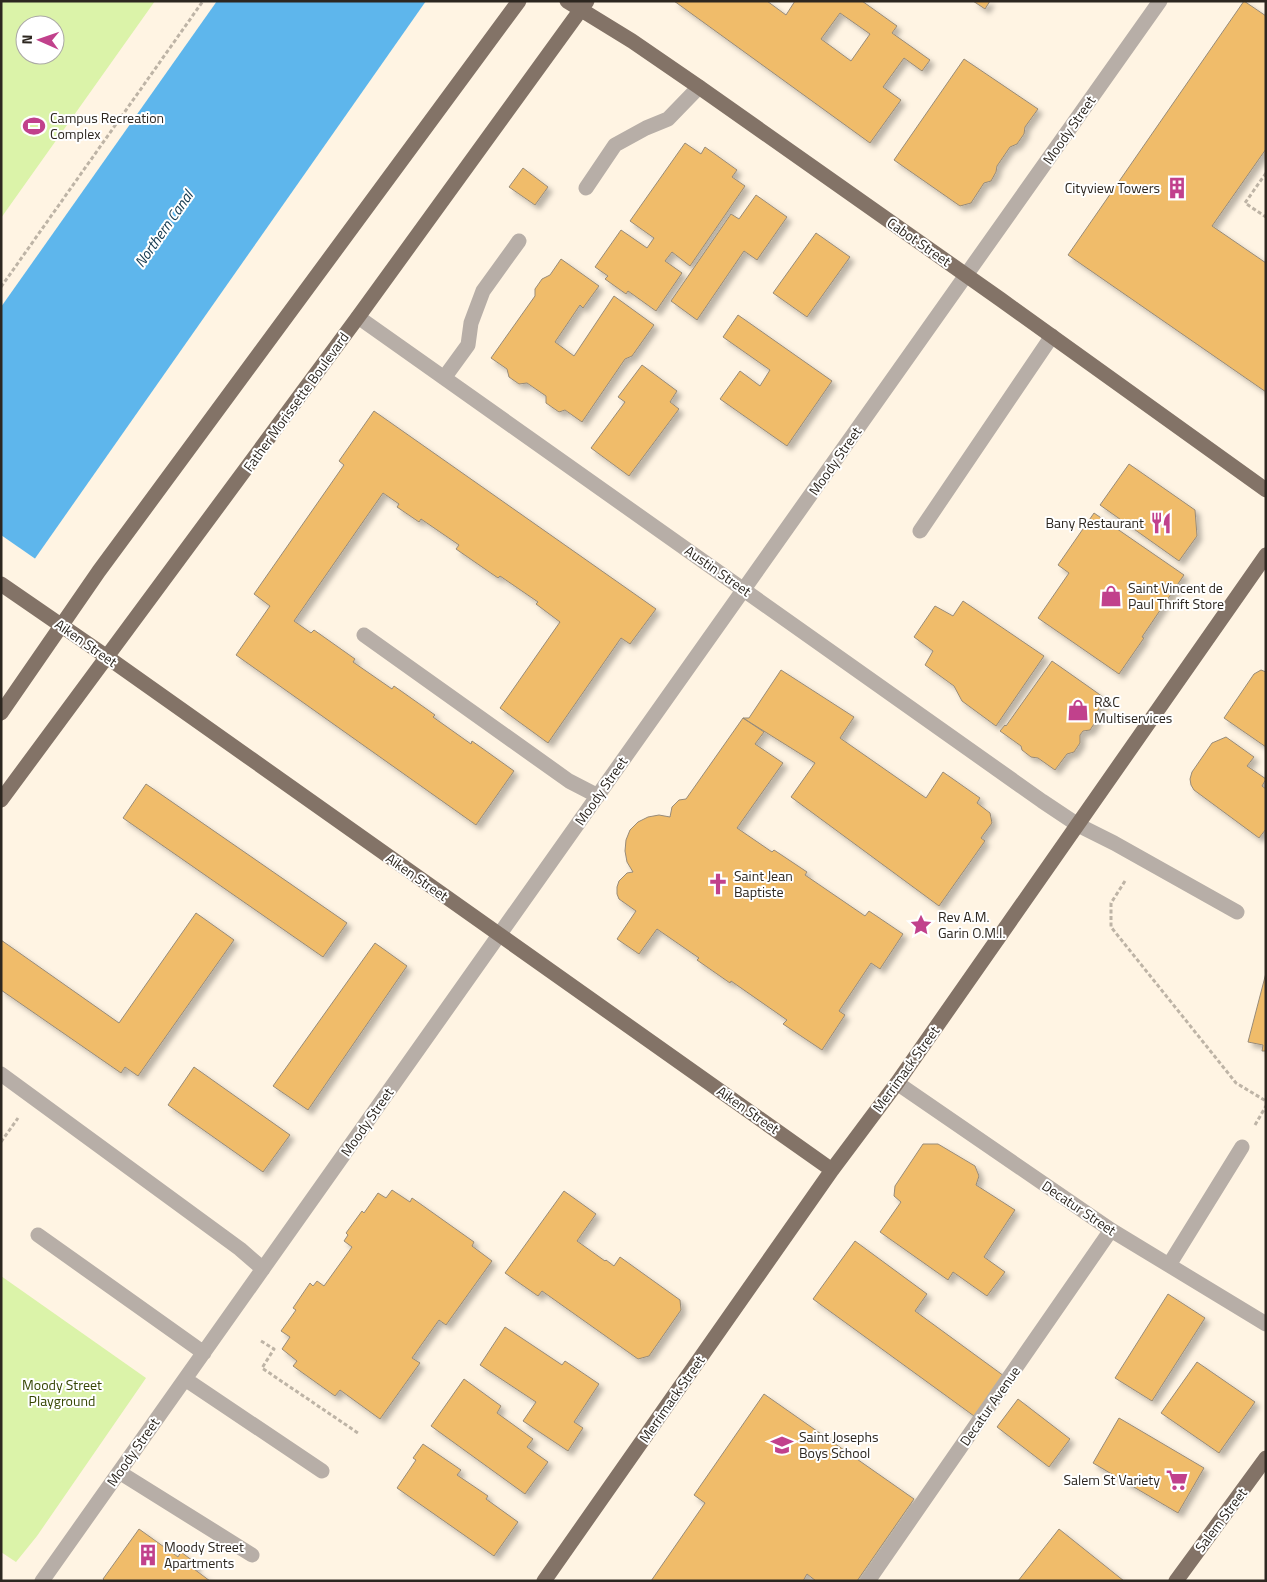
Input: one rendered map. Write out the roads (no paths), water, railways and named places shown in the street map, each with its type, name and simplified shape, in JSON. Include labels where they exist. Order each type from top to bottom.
[{"type":"main road","points":[[1,713],[105,563],[519,1]]},
{"type":"main road","name":"Cabot Street","points":[[567,1],[584,6],[1052,336],[1266,490]]},
{"type":"main road","name":"Father Morissette Boulevard","points":[[1,800],[358,317],[584,6]]},
{"type":"main road","name":"Merrimack Street","points":[[544,1581],[832,1170],[897,1083],[1266,555]]},
{"type":"main road","name":"Aiken Street","points":[[1,584],[832,1170]]},
{"type":"main road","name":"Salem Street","points":[[1176,1581],[1263,1467]]},
{"type":"street","name":"Moody Street","points":[[42,1581],[1160,1]]},
{"type":"street","points":[[586,188],[614,145],[668,119],[699,88]]},
{"type":"street","points":[[444,378],[468,345],[471,323],[483,292],[519,241]]},
{"type":"street","name":"Austin Street","points":[[358,317],[1078,825],[1237,912]]},
{"type":"street","points":[[920,531],[1052,336]]},
{"type":"street","points":[[364,635],[569,781],[598,796]]},
{"type":"street","points":[[1,1074],[240,1249],[263,1268]]},
{"type":"street","name":"Decatur Street","points":[[897,1083],[1111,1230],[1266,1324]]},
{"type":"street","points":[[1169,1265],[1242,1147]]},
{"type":"street","name":"Decatur Avenue","points":[[868,1581],[1111,1230]]},
{"type":"street","points":[[38,1236],[204,1353]]},
{"type":"street","points":[[185,1379],[322,1471]]},
{"type":"street","points":[[119,1472],[252,1555]]},
{"type":"water","name":"Northern Canal","points":[[217,1],[426,1],[1,607],[1,307]]},
{"type":"place","name":"Campus Recreation Complex","points":[[34,126]]},
{"type":"place","name":"Cityview Towers","points":[[1177,188]]},
{"type":"place","name":"Bany Restaurant","points":[[1161,523]]},
{"type":"place","name":"Saint Vincent de Paul Thrift Store","points":[[1111,596]]},
{"type":"place","name":"R&C Multiservices","points":[[1078,710]]},
{"type":"place","name":"Saint Jean Baptiste","points":[[718,884]]},
{"type":"place","name":"Rev A.M. Garin O.M.I.","points":[[921,925]]},
{"type":"place","name":"Saint Josephs Boys School","points":[[782,1445]]},
{"type":"place","name":"Salem St Variety","points":[[1177,1480]]},
{"type":"place","name":"Moody Street Apartments","points":[[148,1555]]},
{"type":"park label","name":"Moody Street Playground","points":[[62,1394]]}]
